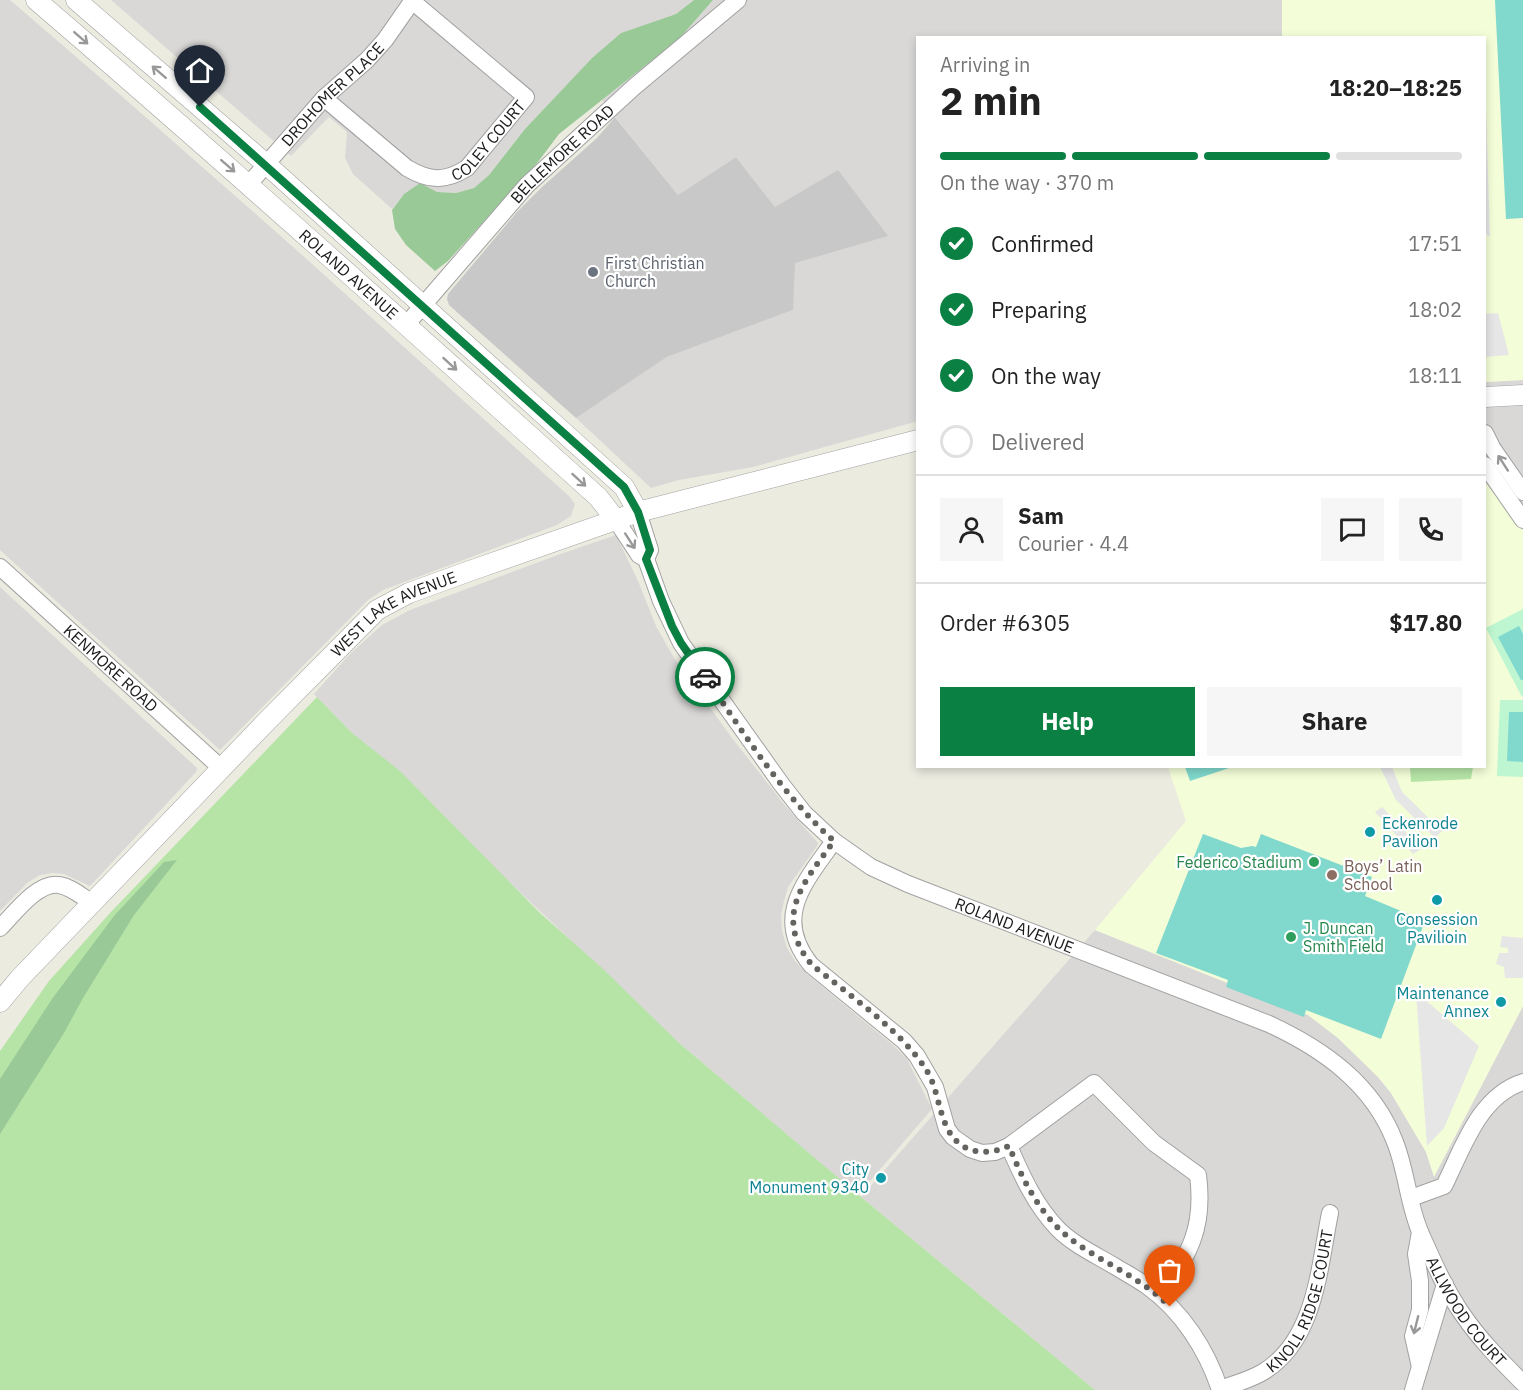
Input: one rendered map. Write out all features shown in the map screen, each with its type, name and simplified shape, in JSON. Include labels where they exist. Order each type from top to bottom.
[{"type":"street","name":"ROLAND AVENUE","points":[[36,0],[249,184],[598,497],[639,555],[646,559],[661,601],[681,643],[782,785],[804,813],[834,841],[871,867],[908,884],[1269,1024],[1309,1043],[1349,1074],[1382,1114],[1395,1142],[1420,1232]]},
{"type":"street","name":"ROLAND AVENUE","points":[[76,0],[266,164],[624,487],[638,512],[650,550],[646,559]]},
{"type":"street","name":"BELLEMORE ROAD","points":[[406,325],[526,185],[634,87],[738,0]]},
{"type":"street","name":"DROHOMER PLACE","points":[[249,184],[324,98],[367,60],[385,40],[413,1]]},
{"type":"street","name":"COLEY COURT","points":[[324,98],[407,168],[416,173],[446,178],[467,168],[526,97],[413,1]]},
{"type":"street","points":[[1486,397],[1523,394]]},
{"type":"street","points":[[1486,435],[1523,492]]},
{"type":"street","name":"WEST LAKE AVENUE","points":[[0,1002],[221,768],[377,610],[409,593],[638,512],[916,441]]},
{"type":"street","points":[[1486,466],[1523,520]]},
{"type":"street","name":"KENMORE ROAD","points":[[3,576],[221,768]]},
{"type":"street","points":[[834,841],[802,886],[795,902],[792,920],[795,938],[802,953],[812,965],[904,1041],[917,1056],[935,1087],[944,1122],[953,1137],[970,1149],[982,1153],[994,1152],[1009,1146],[1094,1083],[1154,1143],[1198,1175],[1199,1219],[1192,1242],[1182,1264],[1160,1296]]},
{"type":"street","points":[[0,928],[45,886],[57,884],[71,889],[92,903]]},
{"type":"street","points":[[1411,1198],[1444,1186],[1478,1117],[1505,1090],[1523,1082]]},
{"type":"street","points":[[1009,1146],[1034,1198],[1060,1230],[1076,1243],[1147,1286],[1181,1318],[1200,1345],[1220,1389]]},
{"type":"street","name":"KNOLL RIDGE COURT","points":[[1220,1389],[1263,1372],[1291,1346],[1307,1316],[1330,1213]]},
{"type":"street","points":[[1420,1232],[1416,1254],[1420,1281],[1420,1310],[1413,1336],[1420,1367]]},
{"type":"street","name":"ALLWOOD COURT","points":[[1420,1232],[1462,1315],[1523,1383]]},
{"type":"street","points":[[1413,1390],[1445,1284]]},
{"type":"shaded area","points":[[0,0],[10,0],[125,99],[301,254],[570,497],[575,504],[571,516],[557,525],[383,590],[368,600],[220,750],[0,550]]},
{"type":"shaded area","points":[[111,0],[694,0],[676,14],[621,33],[592,58],[525,129],[489,175],[474,188],[456,193],[437,192],[420,183],[404,194],[392,209],[353,174],[345,158],[347,132],[329,117],[291,156]]},
{"type":"shaded area","points":[[713,0],[1282,0],[1282,36],[916,36],[916,422],[753,467],[679,480],[651,488],[576,418],[667,357],[793,310],[775,207],[736,157],[678,195],[602,100],[679,39]]},
{"type":"shaded area","points":[[1282,0],[1523,0],[1523,380],[1486,382],[1486,36],[1282,36]]},
{"type":"shaded area","points":[[1495,0],[1523,0],[1523,218],[1506,219]]},
{"type":"shaded area","points":[[1486,110],[1490,237],[1486,235]]},
{"type":"shaded area","points":[[615,117],[678,195],[736,157],[775,207],[838,170],[888,236],[795,263],[793,310],[667,357],[576,418],[449,305],[447,299],[448,294],[516,213],[597,138]]},
{"type":"shaded area","points":[[1498,313],[1509,355],[1486,357],[1486,314]]},
{"type":"shaded area","points":[[1523,380],[1523,530],[1486,483],[1486,382]]},
{"type":"shaded area","name":"Boys’ Latin School","points":[[1486,483],[1523,530],[1523,1006],[1434,1177],[1426,1152],[1391,1093],[1338,1038],[1308,1015],[1095,930],[1186,821],[1168,768],[1486,768]]},
{"type":"shaded area","points":[[616,535],[656,626],[674,658],[732,738],[818,843],[788,887],[781,915],[782,931],[787,948],[807,974],[907,1059],[932,1109],[858,1195],[678,1042],[352,733],[314,694],[350,654],[382,625],[410,610]]},
{"type":"shaded area","points":[[0,587],[197,768],[196,772],[90,886],[64,874],[40,875],[27,883],[0,911]]},
{"type":"shaded area","points":[[1523,609],[1523,696],[1522,697],[1486,628]]},
{"type":"shaded area","points":[[1519,626],[1523,634],[1523,680],[1498,637]]},
{"type":"shaded area","points":[[1500,700],[1523,700],[1523,777],[1497,776]]},
{"type":"shaded area","points":[[1509,712],[1523,712],[1523,762],[1507,761]]},
{"type":"shaded area","points":[[1186,768],[1229,768],[1190,781]]},
{"type":"shaded area","points":[[1380,768],[1392,768],[1402,792],[1442,831],[1435,838],[1396,800]]},
{"type":"shaded area","points":[[1382,807],[1421,849],[1413,854],[1375,812]]},
{"type":"shaded area","name":"J. Duncan Smith Field","points":[[1203,834],[1241,848],[1256,847],[1261,834],[1372,877],[1365,896],[1425,921],[1381,1039],[1306,1010],[1304,1017],[1226,987],[1228,980],[1156,953]]},
{"type":"shaded area","points":[[1095,930],[1308,1015],[1338,1038],[1391,1093],[1426,1152],[1434,1176],[1523,1006],[1523,1390],[1095,1390],[861,1197]]},
{"type":"shaded area","points":[[1502,936],[1523,938],[1523,978],[1505,978],[1504,967],[1496,964],[1499,953],[1508,953],[1508,948],[1500,947]]},
{"type":"shaded area","points":[[1416,992],[1479,1046],[1444,1128],[1427,1146]]},
{"type":"green space","points":[[694,0],[713,0],[679,39],[559,134],[538,162],[448,261],[435,271],[406,245],[395,229],[392,210],[404,194],[420,183],[437,192],[456,193],[474,188],[489,175],[525,129],[592,58],[621,33],[676,14]]},
{"type":"green space","points":[[317,697],[352,733],[400,771],[539,912],[602,968],[678,1042],[1095,1390],[0,1390],[0,1051],[49,981],[110,913]]},
{"type":"green space","points":[[1410,768],[1473,768],[1471,779],[1411,782]]},
{"type":"green space","points":[[177,860],[134,915],[64,1033],[0,1134],[0,1079],[52,999],[114,916],[164,862]]},
{"type":"way so far","points":[[705,677],[804,813],[834,841],[802,886],[795,902],[792,920],[795,938],[802,953],[812,965],[904,1041],[917,1056],[935,1087],[947,1130],[960,1144],[982,1153],[994,1152],[1009,1146],[1034,1198],[1060,1230],[1076,1243],[1147,1286],[1170,1307]]},
{"type":"place","name":"First Christian Church","points":[[593,272]]},
{"type":"place","name":"Eckenrode Pavilion","points":[[1370,832]]},
{"type":"place","name":"Federico Stadium","points":[[1314,862]]},
{"type":"place","name":"Boys’ Latin School","points":[[1332,875]]},
{"type":"place","name":"Consession Pavilioin","points":[[1437,900]]},
{"type":"place","name":"J. Duncan Smith Field","points":[[1291,937]]},
{"type":"place","name":"Maintenance Annex","points":[[1501,1002]]},
{"type":"place","name":"City Monument 9340","points":[[881,1178]]},
{"type":"route","points":[[200,107],[624,487],[638,512],[650,550],[646,559],[661,601],[681,643],[705,677]]}]
